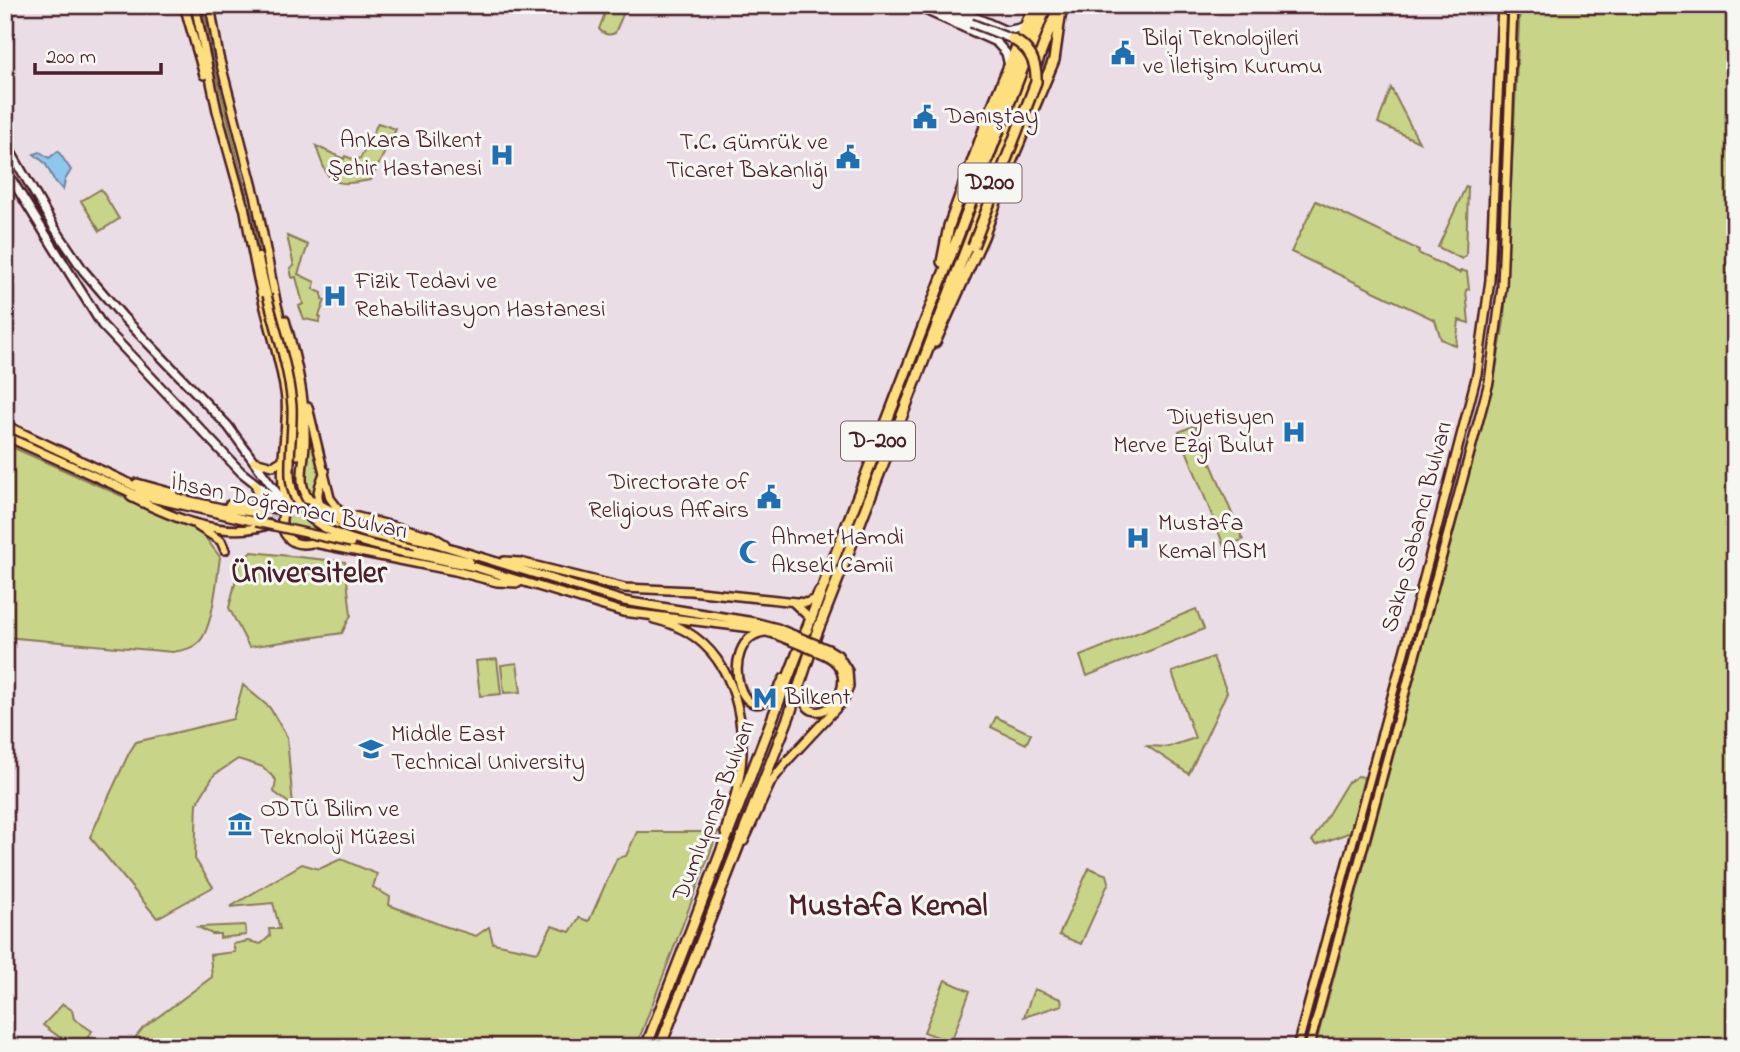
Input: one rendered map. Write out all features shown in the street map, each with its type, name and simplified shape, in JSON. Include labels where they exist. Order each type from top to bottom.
[{"type":"highway","points":[[932,301],[946,249],[948,226],[1034,5]]},
{"type":"highway","name":"Dumlupınar Bulvarı","points":[[958,236],[958,220],[1040,5]]},
{"type":"highway","name":"Dumlupınar Bulvarı","points":[[646,1047],[1047,5]]},
{"type":"highway","name":"Dumlupınar Bulvarı","points":[[923,362],[942,329],[983,237],[1008,169],[1054,60],[1060,5]]},
{"type":"highway","name":"Dumlupınar Bulvarı","points":[[660,1047],[1060,5]]},
{"type":"highway","points":[[959,288],[1036,82],[1032,57],[1009,35]]},
{"type":"main road","points":[[184,5],[244,206],[290,392],[290,477],[296,498],[307,515],[327,530],[401,552]]},
{"type":"main road","points":[[195,5],[217,111]]},
{"type":"main road","points":[[210,5],[219,57],[256,199],[296,389],[298,454]]},
{"type":"main road","points":[[914,5],[996,42],[1006,53],[1009,66]]},
{"type":"main road","points":[[932,5],[971,23],[1009,35]]},
{"type":"main road","points":[[948,5],[1009,35]]},
{"type":"main road","name":"Sakıp Sabancı Bulvarı","points":[[1297,1047],[1477,374],[1490,280],[1502,5]]},
{"type":"main road","name":"Sakıp Sabancı Bulvarı","points":[[1309,1047],[1489,382],[1502,287],[1513,5]]},
{"type":"main road","points":[[996,42],[1024,27]]},
{"type":"main road","points":[[5,142],[8,155],[83,270],[124,318],[228,426],[286,508]]},
{"type":"main road","points":[[5,169],[102,325],[255,484],[286,508]]},
{"type":"main road","points":[[244,206],[257,276],[284,389],[287,419],[284,459],[286,508],[281,522],[284,533],[291,541],[300,544],[313,542],[497,582],[527,583]]},
{"type":"main road","points":[[269,263],[298,364],[330,498],[342,514]]},
{"type":"main road","points":[[303,392],[305,446],[302,482],[303,490],[310,500],[342,514],[432,536],[451,548]]},
{"type":"main road","name":"İhsan Doğramacı Bulvarı","points":[[5,425],[151,493],[258,513]]},
{"type":"main road","name":"İhsan Doğramacı Bulvarı","points":[[5,436],[149,498],[338,541],[475,567],[623,612],[775,631]]},
{"type":"main road","points":[[254,461],[273,466],[284,459]]},
{"type":"main road","points":[[79,461],[143,485],[231,505],[286,508],[299,500],[310,500]]},
{"type":"main road","points":[[68,465],[146,504],[208,526],[240,531],[281,522]]},
{"type":"main road","points":[[313,542],[322,534],[326,518],[318,497],[325,471]]},
{"type":"main road","points":[[284,484],[293,488],[302,482]]},
{"type":"main road","points":[[252,505],[258,502],[259,496],[255,484]]},
{"type":"main road","points":[[338,526],[332,524],[333,520],[342,514]]},
{"type":"main road","points":[[188,520],[221,541],[225,550]]},
{"type":"main road","name":"İhsan Doğramacı Bulvarı","points":[[322,534],[338,526],[451,548],[624,601],[754,622],[775,631]]},
{"type":"main road","name":"İhsan Doğramacı Bulvarı","points":[[338,526],[485,565],[572,597]]},
{"type":"main road","points":[[496,561],[520,562],[625,588],[793,603],[806,603],[815,599],[824,581]]},
{"type":"main road","points":[[793,603],[810,618]]},
{"type":"main road","points":[[623,612],[686,630],[716,657],[729,681],[740,734],[741,755],[738,784],[722,848]]},
{"type":"main road","points":[[730,866],[750,830],[771,782],[845,699],[849,686],[848,671],[838,655],[775,631],[757,634],[741,653],[737,676],[743,697],[758,704],[769,701],[793,662]]},
{"type":"main road","points":[[799,680],[804,702],[811,710],[825,711],[831,706],[840,694],[843,684],[837,663],[826,652]]},
{"type":"green space","points":[[201,5],[273,297],[271,298],[211,64]]},
{"type":"green space","points":[[608,5],[627,5],[615,33],[609,35],[599,29]]},
{"type":"green space","points":[[1520,5],[1735,5],[1735,1047],[1315,1047],[1493,386],[1504,322]]},
{"type":"green space","points":[[1391,88],[1419,142],[1378,123]]},
{"type":"green space","points":[[378,123],[396,129],[371,180],[339,183],[333,180],[324,169],[316,146],[344,159],[345,156],[360,159]]},
{"type":"green space","points":[[1466,186],[1466,255],[1462,259],[1438,247]]},
{"type":"green space","points":[[101,189],[119,219],[100,231],[81,201]]},
{"type":"green space","points":[[1316,201],[1419,250],[1418,253],[1460,273],[1461,270],[1467,272],[1469,323],[1459,320],[1456,346],[1441,339],[1435,320],[1291,252]]},
{"type":"green space","points":[[287,236],[308,245],[298,274],[315,282],[313,289],[322,293],[322,299],[325,300],[319,322],[304,319],[299,306],[303,304],[296,277],[292,278],[290,268],[294,266]]},
{"type":"green space","points":[[1195,425],[1243,540],[1224,546],[1179,432]]},
{"type":"green space","points":[[311,429],[320,474],[314,494],[309,493],[305,481]]},
{"type":"green space","points":[[5,444],[185,524],[205,537],[220,557],[211,614],[199,642],[190,648],[173,652],[5,637]]},
{"type":"green space","points":[[303,502],[316,507],[321,520],[316,533],[303,538],[290,533],[285,520],[290,507]]},
{"type":"green space","points":[[252,552],[345,562],[351,615],[342,633],[249,647],[229,608],[241,559]]},
{"type":"green space","points":[[1196,609],[1204,629],[1087,676],[1080,656]]},
{"type":"green space","points":[[1213,657],[1227,692],[1189,774],[1147,746],[1168,747],[1195,738],[1172,672]]},
{"type":"green space","points":[[497,659],[501,694],[480,696],[476,661]]},
{"type":"green space","points":[[517,663],[521,692],[504,693],[501,665]]},
{"type":"green space","points":[[243,685],[270,708],[287,737],[293,806],[274,792],[276,780],[263,767],[238,759],[214,775],[197,803],[195,859],[213,887],[157,918],[90,837],[136,742],[233,719]]},
{"type":"green space","points":[[996,717],[1031,734],[1026,744],[991,727]]},
{"type":"green space","points":[[1358,776],[1364,777],[1351,832],[1316,845],[1312,841],[1347,783]]},
{"type":"green space","points":[[637,832],[718,832],[636,1047],[128,1047],[143,1028],[212,977],[210,955],[235,952],[233,944],[248,941],[261,944],[270,936],[269,929],[280,929],[273,903],[230,907],[302,864],[319,869],[341,859],[377,874],[373,887],[390,897],[389,905],[476,936],[489,927],[493,943],[538,952],[552,926],[570,932],[579,918],[589,921],[617,858],[626,856]]},
{"type":"green space","points":[[1089,868],[1107,875],[1109,882],[1081,944],[1059,935]]},
{"type":"green space","points":[[245,925],[246,935],[220,938],[220,934],[212,934],[198,927]]},
{"type":"green space","points":[[945,980],[970,991],[951,1042],[924,1032]]},
{"type":"green space","points":[[1034,989],[1061,999],[1062,1005],[1024,1017]]},
{"type":"green space","points":[[63,1004],[72,1010],[74,1019],[92,1031],[81,1047],[73,1047],[43,1025]]},
{"type":"water","points":[[58,151],[71,170],[63,190],[45,163],[34,154],[40,152],[49,158]]},
{"type":"tunnel","points":[[298,455],[301,489],[320,517]]},
{"type":"tunnel","points":[[259,513],[305,515],[329,520]]},
{"type":"place","name":"Bilgi Teknolojileri ve İletişim Kurumu","points":[[1123,53]]},
{"type":"place","name":"Danıştay","points":[[925,117]]},
{"type":"place","name":"Ankara Bilkent Şehir Hastanesi","points":[[502,155]]},
{"type":"place","name":"T.C. Gümrük ve Ticaret Bakanlığı","points":[[848,157]]},
{"type":"place","name":"Fizik Tedavi ve Rehabilitasyon Hastanesi","points":[[335,296]]},
{"type":"place","name":"Diyetisyen Merve Ezgi Bulut","points":[[1294,432]]},
{"type":"place","name":"Directorate of Religious Affairs","points":[[769,497]]},
{"type":"place","name":"Mustafa Kemal ASM","points":[[1138,538]]},
{"type":"place","name":"Ahmet Hamdi Akseki Camii","points":[[751,552]]},
{"type":"place","name":"Bilkent","points":[[765,698]]},
{"type":"place","name":"Middle East Technical University","points":[[371,749]]},
{"type":"place","name":"ODTÜ Bilim ve Teknoloji Müzesi","points":[[240,824]]},
{"type":"district","name":"Üniversiteler","points":[[309,574]]},
{"type":"district","name":"Mustafa Kemal","points":[[888,907]]}]
